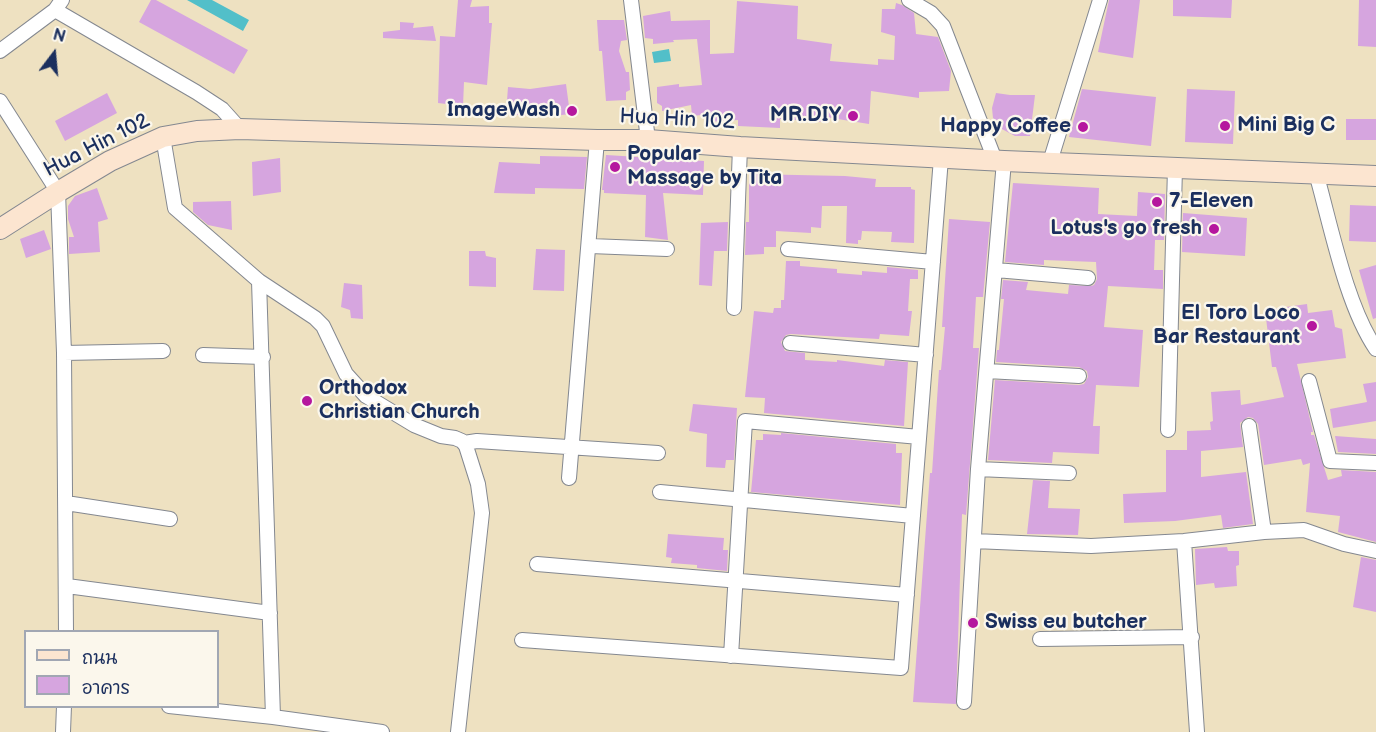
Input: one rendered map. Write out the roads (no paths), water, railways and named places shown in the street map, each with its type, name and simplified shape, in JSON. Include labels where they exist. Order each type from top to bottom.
[{"type":"street","points":[[631,0],[648,140]]},
{"type":"street","points":[[909,0],[931,12],[943,26],[999,161],[996,270],[978,469],[964,702]]},
{"type":"street","points":[[1050,162],[1100,0]]},
{"type":"street","points":[[0,51],[59,5],[222,109],[240,129]]},
{"type":"street","points":[[0,101],[57,192],[64,353],[66,630]]},
{"type":"street","name":"Hua Hin 102","points":[[0,229],[110,161],[163,137],[197,130],[240,129],[648,140],[999,161],[1376,176]]},
{"type":"street","points":[[163,137],[175,208],[259,281],[315,318],[323,326],[346,374],[366,396],[414,425],[441,436],[454,438],[464,444],[478,484],[482,513],[458,732]]},
{"type":"street","points":[[569,478],[597,140]]},
{"type":"street","points":[[734,308],[740,147]]},
{"type":"street","points":[[522,640],[901,668],[941,158]]},
{"type":"street","points":[[1168,430],[1174,168]]},
{"type":"street","points":[[1316,173],[1350,292],[1367,336],[1376,349]]},
{"type":"street","points":[[590,246],[667,249]]},
{"type":"street","points":[[788,249],[933,262]]},
{"type":"street","points":[[996,270],[1088,278]]},
{"type":"street","points":[[259,281],[273,717]]},
{"type":"street","points":[[790,343],[926,355]]},
{"type":"street","points":[[64,353],[163,351]]},
{"type":"street","points":[[203,355],[263,357]]},
{"type":"street","points":[[987,371],[1079,376]]},
{"type":"street","points":[[1309,381],[1330,461],[1376,463]]},
{"type":"street","points":[[731,656],[745,421],[920,438]]},
{"type":"street","points":[[1250,426],[1264,532]]},
{"type":"street","points":[[464,444],[477,441],[658,453]]},
{"type":"street","points":[[978,469],[1069,473]]},
{"type":"street","points":[[660,492],[913,516]]},
{"type":"street","points":[[66,503],[170,519]]},
{"type":"street","points":[[975,541],[1091,546],[1184,542],[1264,532],[1304,530],[1344,544],[1376,551]]},
{"type":"street","points":[[1184,542],[1197,732]]},
{"type":"street","points":[[537,564],[907,595]]},
{"type":"street","points":[[67,586],[270,613]]},
{"type":"street","points":[[1040,639],[1192,637]]},
{"type":"street","points":[[63,732],[64,708]]},
{"type":"street","points":[[189,708],[382,732]]},
{"type":"water","points":[[187,0],[212,0],[249,20],[243,31]]},
{"type":"water","points":[[669,49],[671,61],[654,63],[652,52]]},
{"type":"place","name":"ImageWash","points":[[572,111]]},
{"type":"place","name":"MR.DIY","points":[[853,116]]},
{"type":"place","name":"Mini Big C","points":[[1225,126]]},
{"type":"place","name":"Happy Coffee","points":[[1083,127]]},
{"type":"place","name":"Popular Massage by Tita","points":[[615,167]]},
{"type":"place","name":"7-Eleven","points":[[1157,202]]},
{"type":"place","name":"Lotus's go fresh","points":[[1214,229]]},
{"type":"place","name":"El Toro Loco Bar Restaurant","points":[[1312,326]]},
{"type":"place","name":"Orthodox Christian Church","points":[[307,401]]},
{"type":"place","name":"Swiss eu butcher","points":[[973,623]]}]
